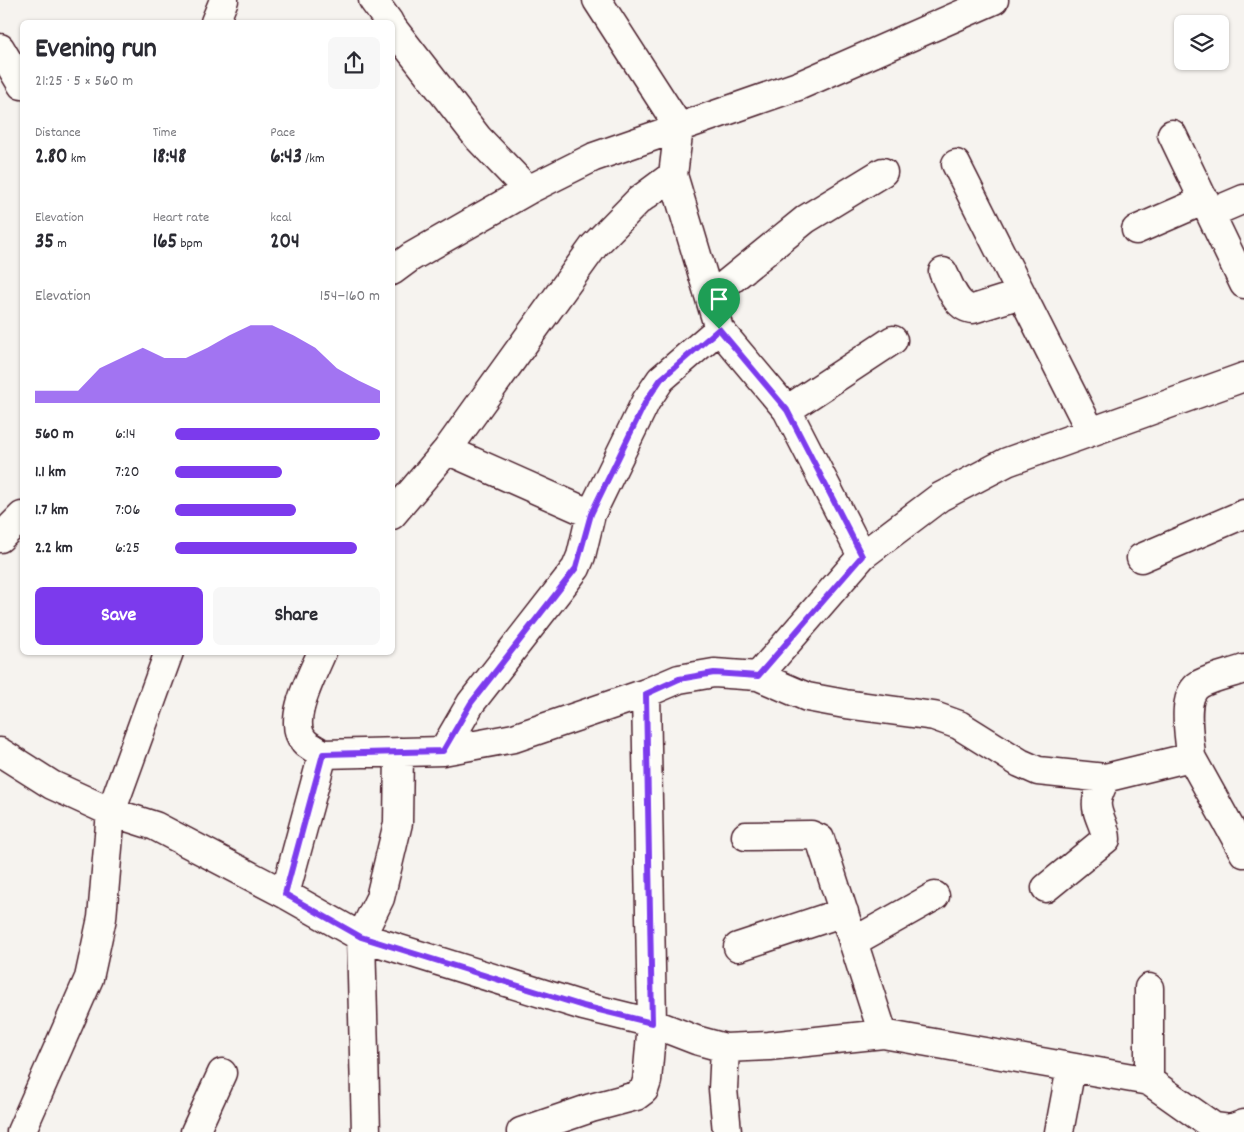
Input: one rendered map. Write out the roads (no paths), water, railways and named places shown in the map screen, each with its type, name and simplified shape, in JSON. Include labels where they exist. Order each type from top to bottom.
[{"type":"street","points":[[216,20],[224,0]]},
{"type":"street","points":[[373,0],[388,20]]},
{"type":"street","points":[[597,0],[679,127],[673,175],[719,329],[787,410],[862,556]]},
{"type":"street","points":[[395,270],[411,257],[528,190],[594,157],[798,86],[994,0]]},
{"type":"street","points":[[395,31],[478,138],[528,190]]},
{"type":"street","points":[[0,48],[20,82]]},
{"type":"street","points":[[1172,134],[1244,284]]},
{"type":"street","points":[[956,164],[1091,432]]},
{"type":"street","points":[[710,297],[806,219],[883,172]]},
{"type":"street","points":[[395,511],[447,450],[594,246],[638,201],[673,175]]},
{"type":"street","points":[[1136,230],[1208,207],[1244,199]]},
{"type":"street","points":[[943,272],[959,302],[965,308],[974,308],[1022,294]]},
{"type":"street","points":[[443,751],[471,703],[576,568],[591,514],[646,401],[661,379],[719,329]]},
{"type":"street","points":[[787,410],[893,340]]},
{"type":"street","points":[[758,676],[862,556],[940,496],[1007,462],[1244,377]]},
{"type":"street","points":[[447,450],[591,514]]},
{"type":"street","points":[[1141,558],[1244,514]]},
{"type":"street","points":[[0,538],[20,518]]},
{"type":"street","points":[[21,1132],[89,978],[102,918],[112,812],[168,655]]},
{"type":"street","points":[[321,655],[300,705],[296,723],[303,740],[323,754],[443,751],[514,738],[646,694],[679,679],[714,673],[758,676],[807,697],[934,716],[959,725],[1020,764],[1038,771],[1105,778],[1191,756]]},
{"type":"street","points":[[1244,669],[1201,684],[1192,691],[1188,700],[1191,756],[1244,852]]},
{"type":"street","points":[[521,1132],[591,1108],[636,1096],[644,1090],[647,1080],[652,1023],[646,694]]},
{"type":"street","points":[[0,752],[52,785],[112,812],[155,826],[285,894],[361,937],[583,1006],[652,1023],[696,1040],[725,1048],[769,1046],[883,1034],[1149,1081],[1213,1130],[1230,1129],[1244,1124]]},
{"type":"street","points":[[366,1132],[361,937],[380,898],[398,823],[399,752]]},
{"type":"street","points":[[285,894],[323,754]]},
{"type":"street","points":[[1046,888],[1106,839],[1106,832],[1097,811],[1097,801],[1105,778]]},
{"type":"street","points":[[746,836],[811,834],[820,839],[883,1034]]},
{"type":"street","points":[[853,942],[934,896]]},
{"type":"street","points":[[738,947],[844,912]]},
{"type":"street","points":[[1149,988],[1149,1081]]},
{"type":"street","points":[[725,1048],[723,1088],[727,1132]]},
{"type":"street","points":[[1059,1132],[1071,1068]]},
{"type":"street","points":[[195,1132],[222,1073]]}]
